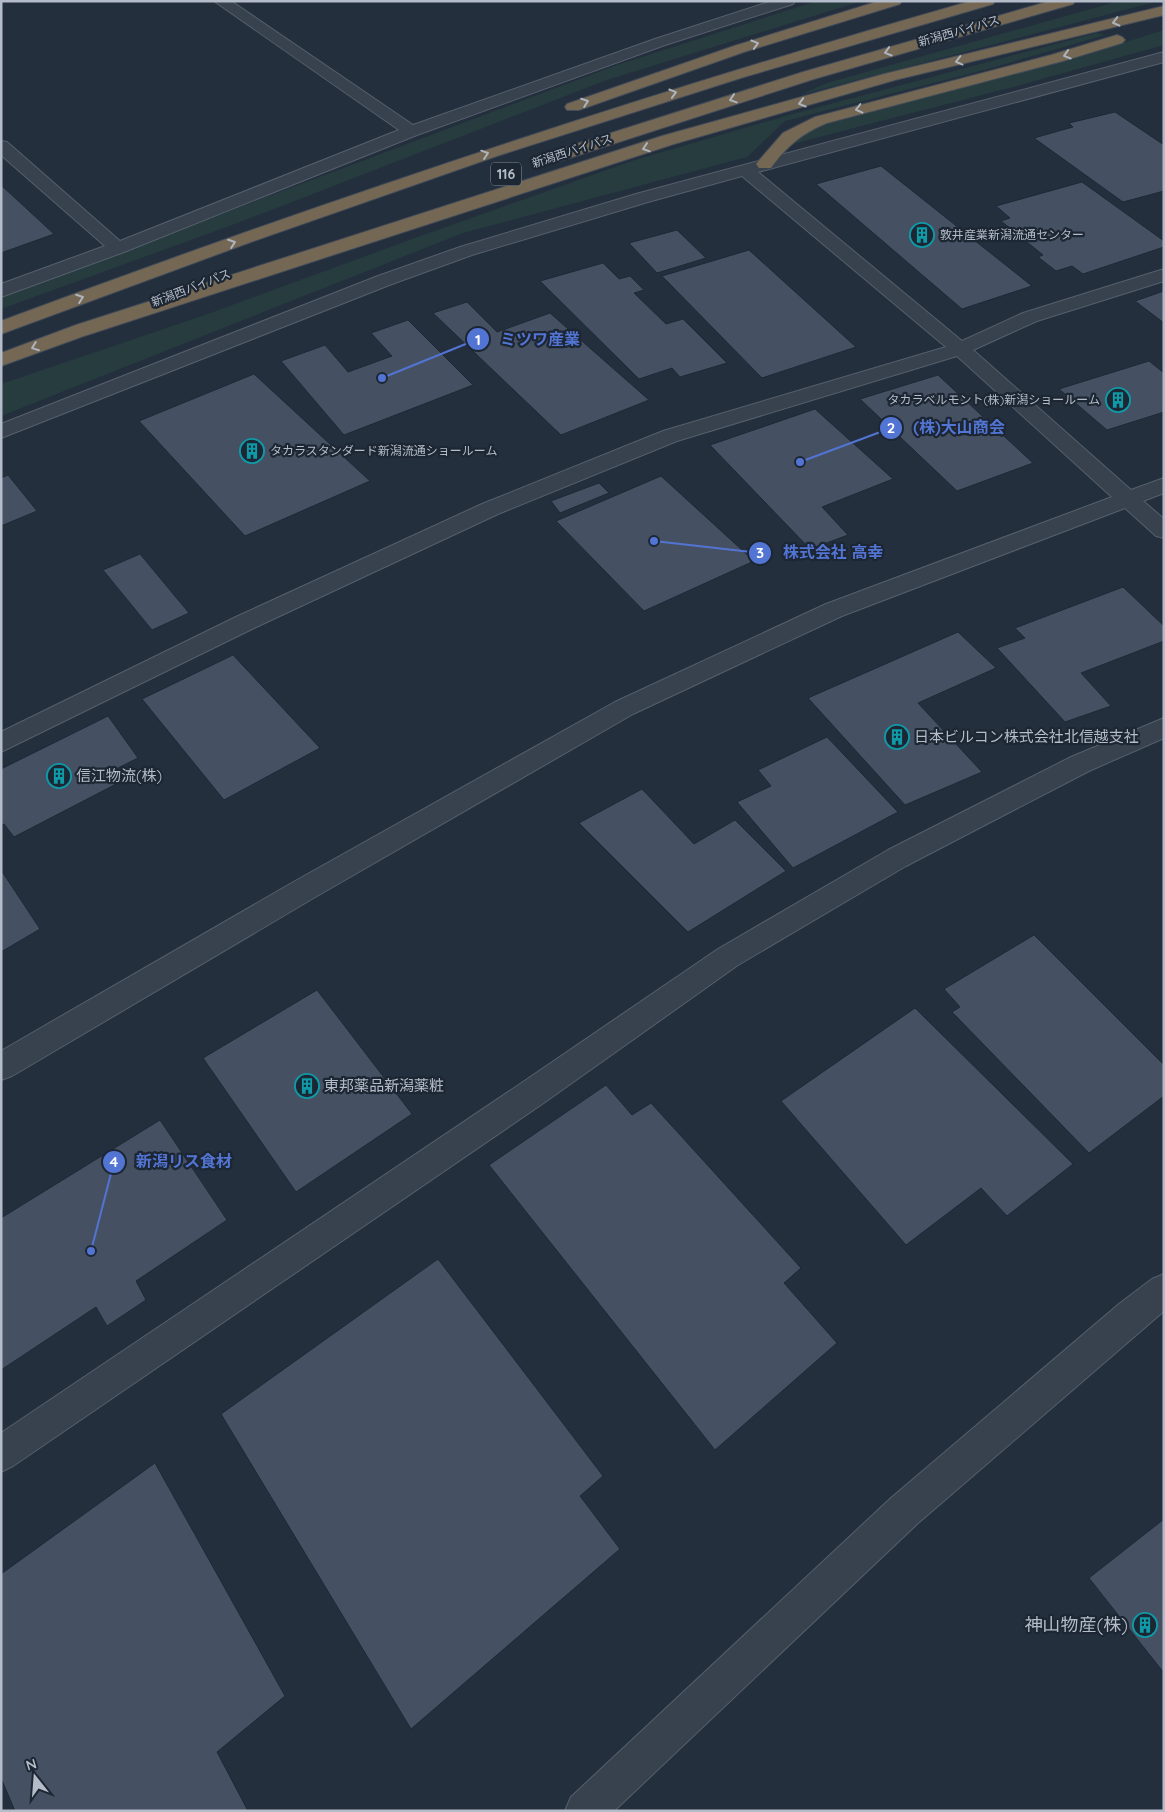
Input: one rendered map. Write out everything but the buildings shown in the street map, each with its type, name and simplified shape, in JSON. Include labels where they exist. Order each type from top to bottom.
[{"type":"highway","points":[[554,114],[739,48],[895,1]]},
{"type":"highway","name":"新潟西バイパス","points":[[1,328],[313,213],[522,141],[783,59],[988,1]]},
{"type":"highway","name":"新潟西バイパス","points":[[537,163],[791,81],[1068,1]]},
{"type":"highway","points":[[66,335],[668,140],[890,78],[1164,10]]},
{"type":"highway","points":[[1146,31],[1164,25]]},
{"type":"highway","points":[[765,164],[782,141],[805,126],[821,120],[1057,58],[1128,36]]},
{"type":"highway","points":[[313,213],[508,131]]},
{"type":"highway","name":"新潟西バイパス","points":[[1,360],[341,231],[453,192]]},
{"type":"street","points":[[221,1],[411,131]]},
{"type":"street","points":[[1,291],[118,248],[411,131],[660,42],[788,1]]},
{"type":"street","points":[[1,432],[367,287],[466,251],[559,222],[765,164],[1164,57]]},
{"type":"street","points":[[1,146],[118,248]]},
{"type":"street","points":[[746,170],[960,349],[1164,531]]},
{"type":"street","points":[[1,743],[246,622],[490,509],[670,436],[960,349],[1030,317],[1164,275]]},
{"type":"street","points":[[1,1067],[298,893],[624,708],[834,610],[1164,485]]},
{"type":"street","points":[[1,1454],[534,1092],[728,957],[897,858],[1080,764],[1164,727]]},
{"type":"street","points":[[585,1811],[904,1510],[1164,1290]]},
{"type":"green space","points":[[817,1],[862,1],[607,80],[235,224],[1,309],[1,297],[617,65]]},
{"type":"green space","points":[[1119,1],[1159,1],[800,95],[827,83]]},
{"type":"green space","points":[[1164,30],[1164,45],[1017,86],[792,144],[795,139],[822,124],[1107,48]]},
{"type":"green space","points":[[1097,33],[1105,35],[988,69],[785,121],[747,157],[463,233],[1,416],[1,384],[205,315],[635,160],[789,115]]},
{"type":"place","name":"敦井産業新潟流通センター","points":[[922,235]]},
{"type":"place","name":"ミツワ産業","points":[[382,378]]},
{"type":"place","name":"タカラベルモント(株)新潟ショールーム","points":[[1118,400]]},
{"type":"place","name":"タカラスタンダード新潟流通ショールーム","points":[[252,451]]},
{"type":"place","name":"(株)大山商会","points":[[800,462]]},
{"type":"place","name":"株式会社 高幸","points":[[654,541]]},
{"type":"place","name":"日本ビルコン株式会社北信越支社","points":[[897,737]]},
{"type":"place","name":"信江物流(株)","points":[[59,776]]},
{"type":"place","name":"東邦薬品新潟薬粧","points":[[307,1086]]},
{"type":"place","name":"新潟リス食材","points":[[91,1251]]},
{"type":"place","name":"神山物産(株)","points":[[1145,1625]]}]
